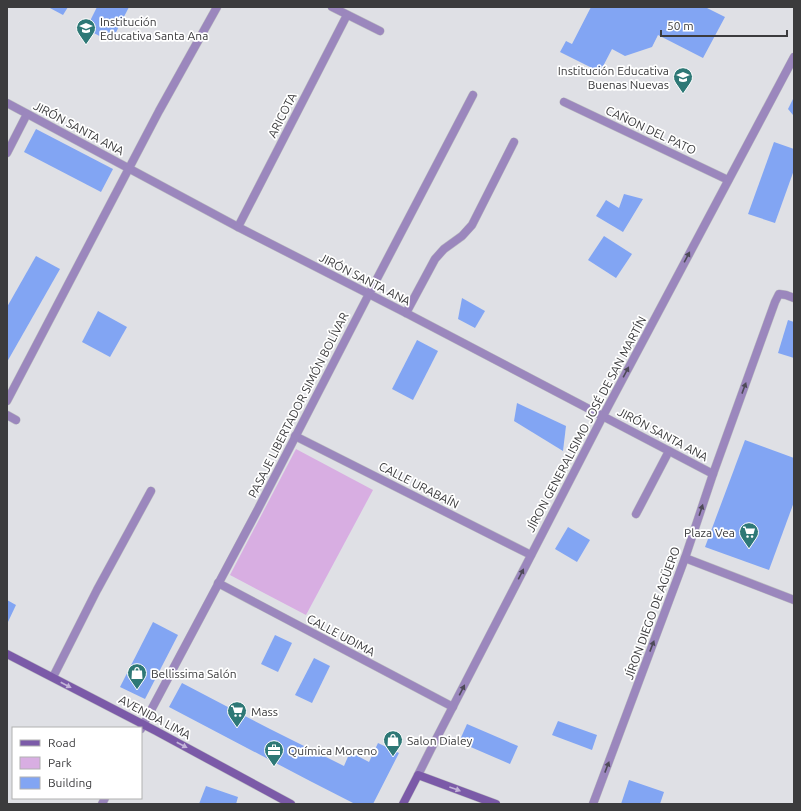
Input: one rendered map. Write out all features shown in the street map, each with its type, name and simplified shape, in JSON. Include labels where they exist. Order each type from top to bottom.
[{"type":"street","points":[[7,401],[159,111],[216,7]]},
{"type":"street","points":[[332,7],[380,31]]},
{"type":"street","name":"ARICOTA","points":[[238,227],[347,15]]},
{"type":"street","name":"JÍRON GENERALISIMO JOSÉ DE SAN MARTÍN","points":[[403,804],[603,416],[794,57]]},
{"type":"street","name":"PASAJE LIBERTADOR SIMÓN BOLÍVAR","points":[[142,727],[257,511],[472,96]]},
{"type":"street","name":"CAÑON DEL PATO","points":[[564,102],[728,180]]},
{"type":"street","name":"JIRÓN SANTA ANA","points":[[7,103],[238,227],[406,313],[713,474]]},
{"type":"street","points":[[7,152],[26,114]]},
{"type":"street","points":[[406,313],[435,259],[444,249],[462,236],[472,225],[514,142]]},
{"type":"street","name":"JÍRON DIEGO DE AGÜERO","points":[[593,804],[685,558],[713,474],[775,302],[779,294],[794,298]]},
{"type":"street","points":[[7,415],[16,420]]},
{"type":"street","name":"CALLE URABAÍN","points":[[295,436],[532,555]]},
{"type":"street","points":[[636,514],[669,451]]},
{"type":"street","points":[[53,677],[97,590],[150,491]]},
{"type":"street","points":[[685,558],[794,600]]},
{"type":"street","name":"CALLE UDIMA","points":[[218,584],[453,707]]},
{"type":"street","name":"AVENIDA LIMA","points":[[7,654],[53,677],[142,727],[291,804]]},
{"type":"street","points":[[418,776],[496,804]]},
{"type":"green space","points":[[296,449],[373,490],[306,615],[230,575]]},
{"type":"building","points":[[48,7],[68,7],[63,15]]},
{"type":"building","points":[[97,7],[129,7],[111,42],[86,29]]},
{"type":"building","points":[[591,7],[705,7],[725,17],[703,58],[658,35],[652,47],[625,56],[612,49],[600,72],[560,52],[566,41],[572,44]]},
{"type":"building","points":[[794,97],[794,114],[793,115],[788,109]]},
{"type":"building","points":[[36,129],[113,169],[101,192],[24,152]]},
{"type":"building","points":[[774,142],[794,149],[794,170],[775,223],[748,214]]},
{"type":"building","points":[[624,194],[643,199],[623,232],[596,216],[606,200],[619,208]]},
{"type":"building","points":[[604,236],[632,254],[616,278],[588,260]]},
{"type":"building","points":[[36,256],[60,269],[7,362],[7,307]]},
{"type":"building","points":[[462,298],[485,311],[475,328],[458,319]]},
{"type":"building","points":[[98,311],[127,327],[110,357],[82,342]]},
{"type":"building","points":[[788,320],[794,322],[794,358],[778,353]]},
{"type":"building","points":[[417,340],[438,351],[413,400],[392,389]]},
{"type":"building","points":[[517,403],[566,426],[563,451],[514,421]]},
{"type":"building","points":[[745,440],[794,458],[794,502],[769,570],[705,547]]},
{"type":"building","points":[[568,527],[590,540],[577,562],[555,549]]},
{"type":"building","points":[[7,600],[16,605],[7,624]]},
{"type":"building","points":[[153,622],[178,635],[145,699],[120,687]]},
{"type":"building","points":[[275,635],[292,643],[278,672],[261,664]]},
{"type":"building","points":[[314,658],[330,666],[312,703],[295,695]]},
{"type":"building","points":[[182,683],[344,766],[350,752],[369,762],[378,743],[399,753],[373,804],[355,804],[169,707]]},
{"type":"building","points":[[558,721],[597,735],[592,750],[552,735]]},
{"type":"building","points":[[467,724],[518,746],[510,764],[459,742]]},
{"type":"building","points":[[629,780],[664,792],[660,804],[621,804]]},
{"type":"building","points":[[206,786],[238,797],[236,804],[199,804]]},
{"type":"place","name":"Institución Educativa Santa Ana","points":[[86,45]]},
{"type":"place","name":"Institución Educativa Buenas Nuevas","points":[[683,94]]},
{"type":"place","name":"Plaza Vea","points":[[749,549]]},
{"type":"place","name":"Bellissima Salón","points":[[137,690]]},
{"type":"place","name":"Mass","points":[[237,728]]},
{"type":"place","name":"Salon Dialey","points":[[393,757]]},
{"type":"place","name":"Química Moreno","points":[[274,767]]}]
